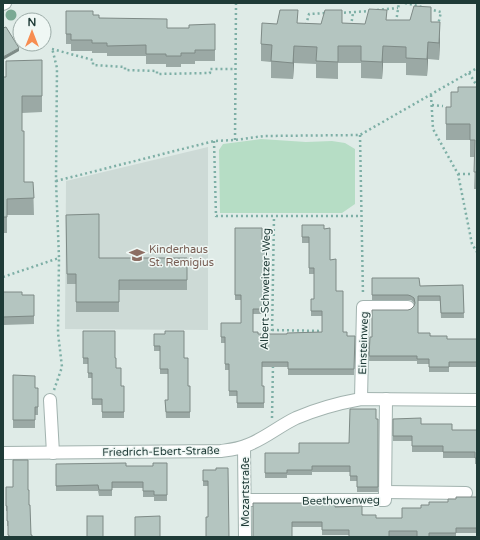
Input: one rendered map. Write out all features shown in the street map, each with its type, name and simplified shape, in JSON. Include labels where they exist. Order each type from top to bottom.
[{"type":"street","name":"Einsteinweg","points":[[361,399],[363,307],[408,307]]},
{"type":"street","name":"Friedrich-Ebert-Straße","points":[[3,452],[53,453],[221,451],[244,447],[272,433],[295,419],[319,409],[343,402],[361,399],[477,400]]},
{"type":"street","name":"Beethovenweg","points":[[245,500],[385,500],[386,399]]},
{"type":"street","points":[[50,400],[53,453]]},
{"type":"street","name":"Mozartstraße","points":[[244,447],[245,537]]},
{"type":"street","points":[[385,492],[466,493]]},
{"type":"path","points":[[235,140],[236,3]]},
{"type":"path","points":[[395,29],[399,3]]},
{"type":"path","points":[[405,3],[441,12],[437,31]]},
{"type":"path","points":[[339,13],[354,13],[398,8]]},
{"type":"path","points":[[305,27],[309,14],[331,13]]},
{"type":"path","points":[[351,27],[354,13]]},
{"type":"path","points":[[50,400],[62,367],[58,333],[59,258],[56,181],[57,68],[52,48],[93,60],[93,65],[125,67],[126,70],[157,71],[157,74],[210,74],[210,69],[235,69]]},
{"type":"path","points":[[56,181],[214,141],[264,136],[360,135],[477,68]]},
{"type":"path","points":[[469,73],[477,86]]},
{"type":"path","points":[[431,95],[433,129],[458,174],[472,244],[477,252]]},
{"type":"path","points":[[432,106],[443,106]]},
{"type":"path","points":[[360,135],[363,307]]},
{"type":"path","points":[[214,141],[216,216],[361,216]]},
{"type":"path","points":[[458,174],[470,174]]},
{"type":"path","name":"Albert-Schweitzer-Weg","points":[[272,337],[274,217]]},
{"type":"path","points":[[3,277],[59,258]]},
{"type":"path","points":[[272,330],[325,331]]},
{"type":"path","name":"Albert-Schweitzer-Weg","points":[[272,433],[273,358]]},
{"type":"shaded area","name":"Kinderhaus St. Remigius","points":[[208,147],[208,330],[65,329],[66,181]]},
{"type":"green space","points":[[261,139],[306,142],[332,141],[345,143],[355,149],[355,204],[342,213],[220,213],[219,150],[223,144]]},
{"type":"building","points":[[414,6],[431,7],[431,22],[440,22],[439,43],[428,42],[427,59],[406,58],[406,47],[383,46],[382,62],[361,61],[361,46],[338,46],[338,62],[316,61],[317,47],[294,46],[293,63],[271,61],[272,45],[261,44],[262,23],[277,24],[280,10],[298,10],[297,23],[321,24],[325,10],[342,10],[342,23],[365,24],[369,9],[387,10],[386,20],[410,20]]},
{"type":"building","points":[[66,11],[93,11],[93,15],[99,15],[99,18],[167,19],[167,28],[189,28],[189,25],[215,24],[215,50],[195,50],[195,53],[181,53],[181,56],[166,56],[166,54],[146,54],[146,45],[107,46],[107,43],[92,43],[92,40],[71,40],[71,34],[66,34]]},
{"type":"building","points":[[6,27],[12,37],[12,52],[3,57],[3,28]]},
{"type":"building","points":[[42,60],[42,96],[22,96],[24,182],[33,182],[34,198],[7,199],[7,217],[3,217],[3,77],[6,77],[6,61]]},
{"type":"building","points":[[458,87],[477,87],[477,172],[474,172],[475,140],[470,140],[470,124],[446,124],[446,107],[451,107],[451,92],[458,92]]},
{"type":"building","points":[[99,214],[99,258],[187,258],[187,280],[119,280],[119,302],[76,302],[76,274],[67,274],[66,215]]},
{"type":"building","points":[[302,225],[324,225],[324,229],[330,228],[330,260],[336,259],[336,291],[343,291],[343,332],[347,332],[347,336],[355,336],[354,369],[288,369],[288,362],[262,362],[264,403],[237,403],[237,391],[229,391],[229,364],[225,364],[225,337],[221,337],[221,323],[241,323],[241,295],[235,295],[235,228],[262,228],[262,241],[265,241],[265,309],[253,309],[253,332],[258,332],[258,334],[287,334],[322,332],[322,311],[311,311],[311,299],[314,299],[314,268],[309,268],[309,237],[302,237]]},
{"type":"building","points":[[372,278],[419,278],[420,286],[463,285],[464,313],[441,313],[440,296],[418,296],[418,333],[430,333],[430,336],[447,336],[447,339],[477,339],[477,362],[449,362],[449,367],[429,367],[429,359],[417,359],[417,356],[369,356],[370,337],[372,337],[372,310],[408,310],[414,306],[415,303],[414,298],[408,295],[372,295]]},
{"type":"building","points":[[3,292],[22,292],[22,295],[34,295],[34,316],[3,317]]},
{"type":"building","points":[[83,331],[115,331],[116,368],[121,368],[121,386],[124,386],[124,412],[102,412],[102,399],[92,399],[92,373],[88,373],[88,358],[83,358]]},
{"type":"building","points":[[165,331],[184,331],[184,358],[188,358],[190,412],[166,412],[165,400],[168,400],[168,369],[160,369],[160,346],[154,346],[154,334],[165,334]]},
{"type":"building","points":[[13,375],[35,376],[35,388],[38,388],[38,407],[35,407],[35,420],[13,420]]},
{"type":"building","points":[[350,409],[376,409],[376,419],[378,419],[378,487],[357,487],[357,476],[350,476],[350,466],[312,466],[312,470],[287,470],[287,473],[265,473],[265,453],[299,453],[299,443],[349,443]]},
{"type":"building","points":[[421,418],[421,424],[452,424],[452,430],[477,430],[477,458],[475,458],[475,452],[443,452],[443,446],[412,446],[412,436],[393,436],[393,419]]},
{"type":"building","points":[[13,460],[28,460],[28,490],[32,537],[9,537],[8,535],[6,487],[13,487]]},
{"type":"building","points":[[126,463],[126,466],[153,466],[153,463],[167,463],[167,495],[154,495],[154,491],[143,491],[143,482],[112,482],[112,490],[99,490],[98,485],[56,486],[56,464]]},
{"type":"building","points":[[216,468],[228,468],[229,537],[206,537],[206,517],[208,517],[208,481],[203,481],[203,470],[216,470]]},
{"type":"building","points":[[456,497],[477,497],[477,528],[456,528],[456,533],[429,533],[429,537],[417,537],[417,531],[389,531],[389,537],[349,537],[349,530],[322,530],[322,522],[292,522],[292,537],[253,537],[253,503],[335,503],[335,507],[362,506],[362,515],[376,515],[376,518],[402,518],[402,508],[421,508],[421,505],[429,505],[429,502],[448,502],[448,499],[456,499]]},
{"type":"building","points":[[87,516],[103,516],[103,537],[87,537]]},
{"type":"building","points":[[160,516],[160,537],[135,537],[135,517]]},
{"type":"place","name":"Kinderhaus St. Remigius","points":[[137,255]]}]
